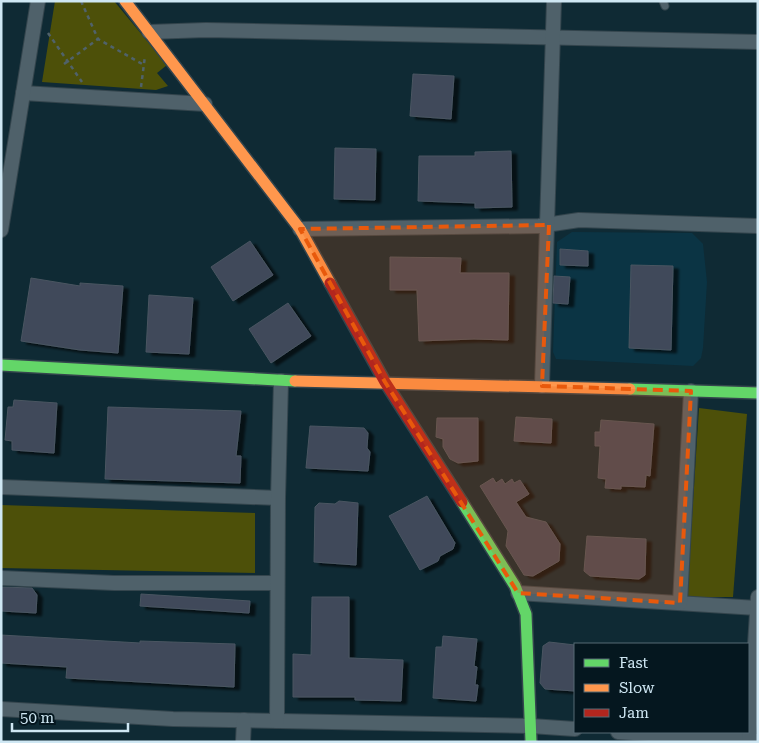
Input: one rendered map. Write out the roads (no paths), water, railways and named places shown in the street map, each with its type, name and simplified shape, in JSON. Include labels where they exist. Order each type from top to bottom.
[{"type":"street","points":[[125,1],[300,229],[385,382],[518,594],[526,614],[530,742]]},
{"type":"street","points":[[542,386],[549,225],[554,1]]},
{"type":"street","points":[[1,230],[36,8]]},
{"type":"street","points":[[149,32],[206,30],[758,42]]},
{"type":"street","points":[[23,93],[205,104]]},
{"type":"street","points":[[300,229],[549,225],[579,220],[758,226]]},
{"type":"street","points":[[1,365],[281,381],[385,382],[758,393]]},
{"type":"street","points":[[277,721],[278,498],[281,381]]},
{"type":"street","points":[[680,603],[691,391]]},
{"type":"street","points":[[1,487],[278,498]]},
{"type":"street","points":[[1,578],[114,583],[277,583]]},
{"type":"street","points":[[518,594],[680,603],[757,603],[753,741],[633,733]]},
{"type":"street","points":[[1,709],[173,719],[531,726],[574,729]]},
{"type":"street","points":[[243,742],[244,720]]}]
